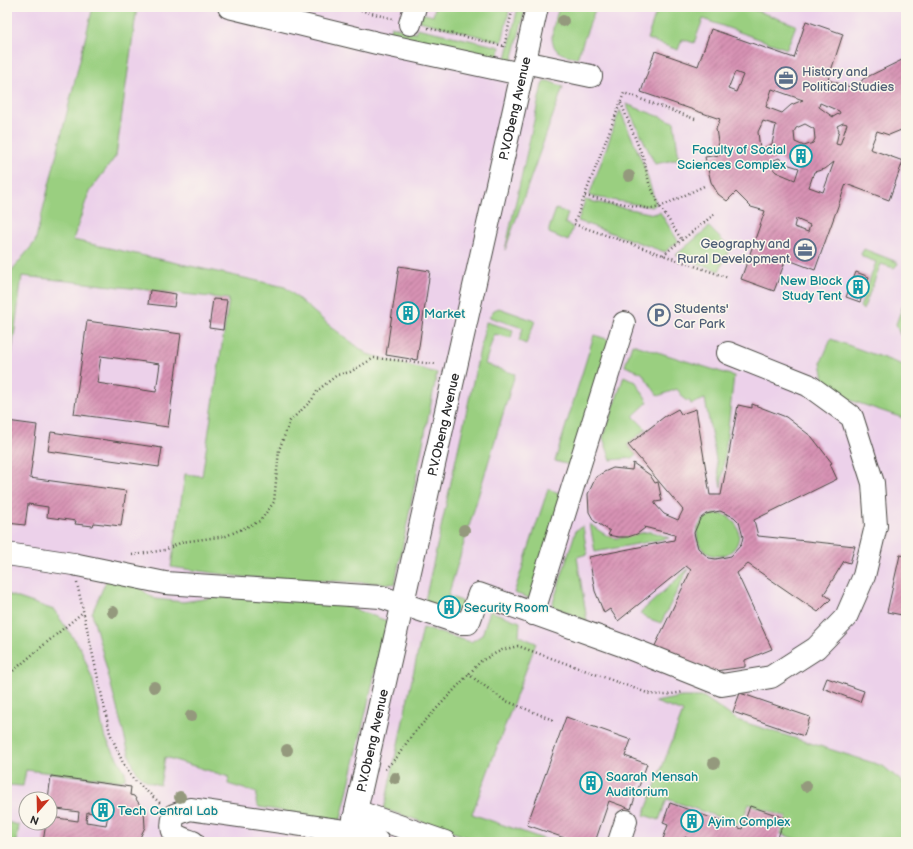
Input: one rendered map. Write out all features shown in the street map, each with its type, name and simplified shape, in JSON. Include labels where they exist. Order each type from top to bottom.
[{"type":"street","points":[[229,7],[377,43],[498,69],[522,68],[591,76]]},
{"type":"street","name":"P.V.Obeng Avenue","points":[[353,826],[401,605],[537,7]]},
{"type":"street","points":[[533,614],[624,324]]},
{"type":"street","points":[[7,554],[73,564],[165,583],[381,597],[401,605],[465,624],[470,619],[479,594],[624,646],[722,685],[771,677],[816,648],[846,617],[864,576],[876,526],[873,483],[852,417],[808,385],[728,353]]},
{"type":"street","points":[[193,842],[179,837],[172,832],[171,826],[174,816],[190,809],[353,826],[445,842]]},
{"type":"street","points":[[619,842],[626,821]]},
{"type":"street","points":[[353,826],[378,842]]},
{"type":"path","points":[[349,7],[412,15],[504,46]]},
{"type":"path","points":[[498,69],[513,7]]},
{"type":"path","points":[[695,119],[624,94],[574,224],[729,278]]},
{"type":"path","points":[[620,103],[644,160],[649,183],[660,207],[682,240]]},
{"type":"path","points":[[585,196],[650,209],[660,207],[704,186]]},
{"type":"path","points":[[663,255],[716,213]]},
{"type":"path","points":[[127,556],[165,550],[182,542],[226,536],[260,521],[274,502],[279,450],[290,421],[311,400],[318,390],[337,375],[350,372],[374,358],[456,366]]},
{"type":"path","points":[[73,564],[110,733],[133,779],[174,816]]},
{"type":"path","points":[[7,676],[83,612]]},
{"type":"path","points":[[383,771],[397,758],[412,735],[481,660],[502,650],[518,646],[650,694],[665,695],[686,691]]},
{"type":"path","points":[[468,674],[504,700],[553,720]]},
{"type":"shaded area","points":[[7,7],[906,7],[906,842],[7,842]]},
{"type":"green space","points":[[93,7],[137,7],[116,156],[89,192],[73,240],[285,287],[329,325],[367,354],[437,373],[395,584],[242,577],[171,567],[185,474],[202,476],[229,299],[22,276],[7,389],[8,275],[35,242]]},
{"type":"green space","points":[[435,7],[510,7],[502,42],[419,21],[421,13],[433,16]]},
{"type":"green space","points":[[518,7],[526,7],[512,61],[505,63]]},
{"type":"green space","points":[[559,7],[596,7],[577,58],[559,52],[553,43],[552,37],[554,24]]},
{"type":"green space","points":[[658,7],[746,7],[796,25],[787,49],[703,19],[694,43],[682,39],[678,50],[647,39]]},
{"type":"green space","points":[[391,26],[415,33],[417,28],[500,47],[497,61],[389,33]]},
{"type":"green space","points":[[545,81],[549,81],[563,87],[505,250],[542,85]]},
{"type":"green space","points":[[626,104],[674,122],[679,159],[655,164]]},
{"type":"green space","points":[[620,110],[644,166],[656,204],[652,207],[589,196]]},
{"type":"green space","points":[[585,200],[654,214],[660,212],[678,241],[665,252],[578,221]]},
{"type":"green space","points":[[556,209],[568,213],[565,223],[573,227],[568,241],[549,233]]},
{"type":"green space","points":[[709,227],[730,248],[719,271],[676,255]]},
{"type":"green space","points":[[864,249],[897,262],[898,264],[894,268],[881,264],[863,310],[860,307],[876,262],[863,257],[861,254]]},
{"type":"green space","points":[[906,297],[906,337],[900,335],[896,324]]},
{"type":"green space","points":[[499,308],[535,321],[526,344],[519,341],[523,328],[489,317],[494,310]]},
{"type":"green space","points":[[486,322],[513,330],[511,338],[494,334],[485,364],[515,374],[448,596],[462,601],[464,605],[461,614],[424,605]]},
{"type":"green space","points":[[594,335],[613,341],[573,466],[555,461]]},
{"type":"green space","points":[[831,339],[906,366],[906,419],[826,392],[821,362]]},
{"type":"green space","points":[[632,344],[734,376],[721,487],[705,399],[691,404],[689,400],[686,401],[677,389],[658,396],[642,373],[625,366]]},
{"type":"green space","points":[[624,376],[636,382],[648,402],[633,416],[646,429],[627,445],[636,455],[632,458],[611,460],[603,438]]},
{"type":"green space","points":[[548,489],[565,495],[532,599],[514,593]]},
{"type":"green space","points":[[714,514],[722,514],[730,517],[736,523],[739,535],[736,547],[730,553],[722,556],[714,556],[706,553],[700,547],[697,539],[697,531],[700,523],[706,517]]},
{"type":"green space","points":[[590,524],[607,536],[613,538],[650,532],[669,538],[595,552]]},
{"type":"green space","points":[[583,526],[587,554],[577,557],[587,621],[552,606],[576,530]]},
{"type":"green space","points":[[688,569],[661,623],[647,618],[640,613]]},
{"type":"green space","points":[[107,579],[130,580],[156,599],[183,602],[217,597],[330,600],[387,621],[341,819],[335,820],[259,807],[256,802],[257,793],[228,784],[229,777],[165,757],[160,785],[146,780],[137,772],[129,753],[92,613]]},
{"type":"green space","points":[[7,594],[54,610],[81,649],[93,681],[104,735],[125,772],[125,778],[122,781],[26,770],[23,786],[7,785]]},
{"type":"green space","points":[[490,611],[520,622],[519,636],[536,643],[472,814],[552,842],[482,842],[384,809],[423,628],[471,642],[482,635]]},
{"type":"green space","points":[[681,697],[704,697],[737,720],[883,766],[906,785],[906,842],[804,842],[781,834],[787,817],[749,804],[741,825],[667,799],[659,820],[644,815],[683,712],[655,702]]},
{"type":"green space","points":[[7,822],[18,825],[17,842],[7,842]]},
{"type":"building","name":"Faculty of Social Sciences Complex","points":[[806,21],[843,34],[828,80],[856,89],[863,79],[906,58],[906,128],[889,135],[877,131],[870,149],[903,161],[889,200],[846,184],[815,270],[786,259],[774,291],[741,279],[765,211],[751,207],[736,192],[727,201],[718,194],[711,182],[705,157],[720,155],[716,129],[720,119],[641,92],[655,51],[698,66],[711,29],[794,58]],"holes":[[[735,72],[743,75],[736,92],[728,89]],[[772,89],[803,100],[791,105],[782,113],[766,107]],[[820,103],[839,111],[840,113],[833,117],[819,107]],[[763,121],[776,125],[772,144],[760,150],[758,132]],[[843,123],[847,124],[840,145],[836,144],[839,130],[837,126]],[[805,124],[814,129],[815,139],[813,143],[804,146],[795,142],[794,132],[796,128]],[[779,158],[786,164],[799,168],[795,180],[776,172],[768,163]],[[834,162],[823,192],[809,187],[814,172],[825,169]],[[796,219],[810,225],[808,232],[794,227]]]},
{"type":"building","name":"Market","points":[[399,266],[430,271],[417,360],[386,355]]},
{"type":"building","name":"New Block Study Tent","points":[[856,272],[869,277],[860,302],[846,297]]},
{"type":"building","points":[[150,290],[176,294],[174,307],[148,304]]},
{"type":"building","points":[[213,299],[227,300],[223,330],[209,328]]},
{"type":"building","points":[[87,321],[181,334],[168,427],[74,414]],"holes":[[[101,356],[160,364],[156,392],[97,383]]]},
{"type":"building","points":[[752,404],[786,417],[812,437],[832,463],[830,464],[837,479],[754,520],[758,536],[855,546],[850,563],[844,561],[824,594],[831,599],[818,612],[748,564],[737,573],[772,649],[745,660],[745,667],[715,671],[653,650],[691,570],[686,566],[618,621],[610,609],[604,613],[595,591],[589,557],[674,540],[675,535],[644,527],[645,528],[637,534],[628,537],[608,535],[610,531],[594,521],[589,512],[588,494],[596,477],[613,468],[632,470],[633,463],[650,475],[655,483],[658,482],[662,501],[655,502],[655,504],[664,514],[678,520],[683,510],[628,445],[664,417],[678,409],[681,414],[696,409],[710,495],[721,495],[738,405],[752,408]],"holes":[[[720,511],[734,517],[739,522],[743,537],[741,545],[731,556],[716,559],[709,558],[698,548],[694,533],[700,519],[706,514]]]},
{"type":"building","points":[[7,421],[37,425],[30,478],[126,491],[121,526],[94,523],[93,526],[75,524],[76,521],[47,517],[48,507],[28,504],[25,525],[7,523]]},
{"type":"building","points":[[51,432],[162,448],[159,467],[48,451]]},
{"type":"building","points":[[900,555],[906,556],[906,598],[902,615],[887,612]]},
{"type":"building","name":"Security Room","points":[[445,602],[456,606],[453,612],[443,608]]},
{"type":"building","points":[[827,678],[864,691],[860,702],[823,688]]},
{"type":"building","points":[[740,693],[810,717],[804,736],[733,712]]},
{"type":"building","name":"Saarah Mensah Auditorium","points":[[566,717],[631,740],[625,756],[647,764],[631,809],[609,801],[595,842],[576,842],[527,825]]},
{"type":"building","name":"Tech Central Lab","points":[[51,776],[131,787],[130,795],[134,796],[144,811],[145,827],[138,842],[43,842],[45,831],[58,831],[58,818],[78,821],[79,812],[58,809],[58,791],[49,791]],"holes":[[[87,812],[108,815],[106,825],[86,822]]]},
{"type":"building","name":"Ayim Complex","points":[[670,803],[742,829],[750,806],[785,818],[777,840],[783,842],[696,842],[685,837],[683,842],[662,842],[668,825],[663,823]]},
{"type":"place","name":"History and Political Studies","points":[[786,78]]},
{"type":"place","name":"Faculty of Social Sciences Complex","points":[[801,156]]},
{"type":"place","name":"Geography and Rural Development","points":[[805,250]]},
{"type":"place","name":"New Block Study Tent","points":[[858,287]]},
{"type":"place","name":"Market","points":[[408,313]]},
{"type":"place","name":"Students' Car Park","points":[[659,315]]},
{"type":"place","name":"Security Room","points":[[449,607]]},
{"type":"place","name":"Saarah Mensah Auditorium","points":[[591,783]]},
{"type":"place","name":"Tech Central Lab","points":[[103,810]]},
{"type":"place","name":"Ayim Complex","points":[[692,821]]}]
